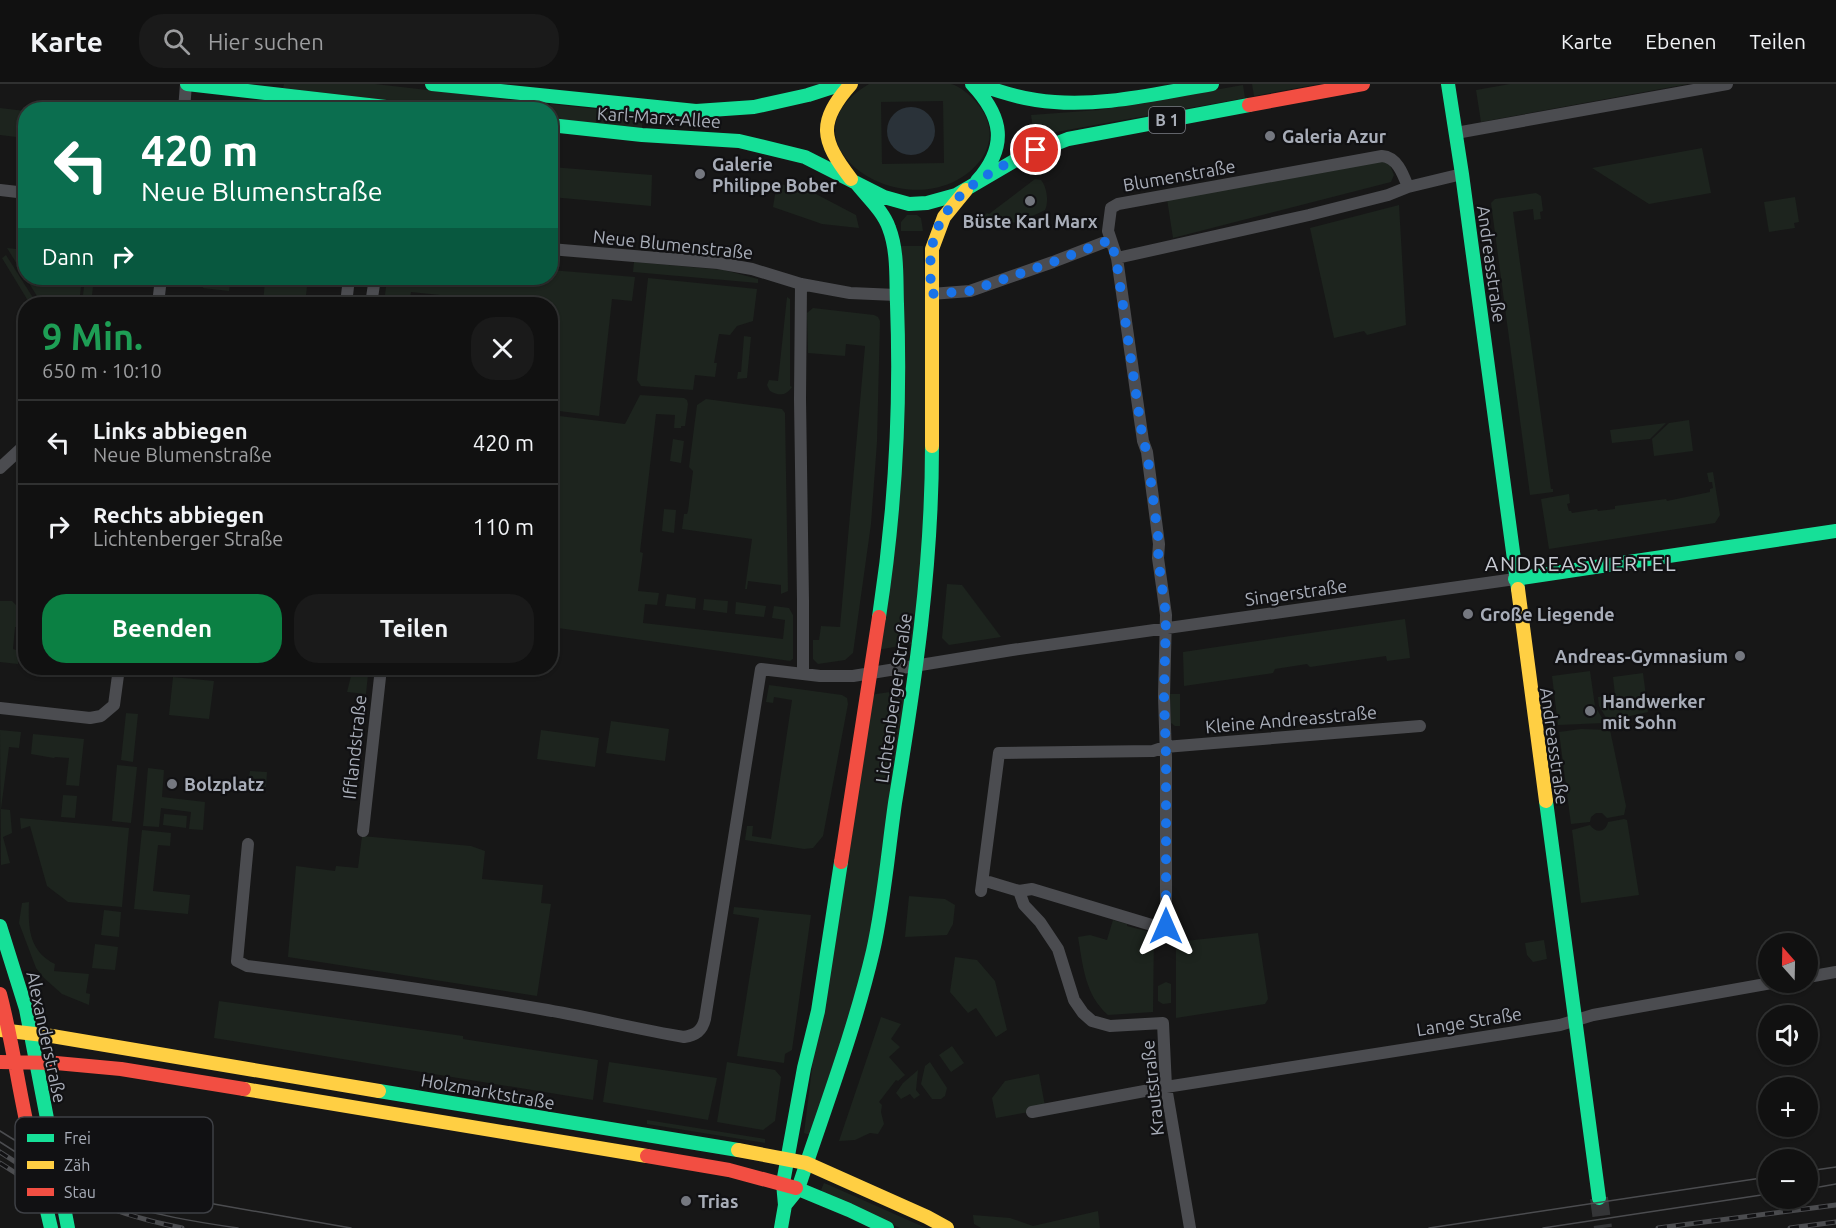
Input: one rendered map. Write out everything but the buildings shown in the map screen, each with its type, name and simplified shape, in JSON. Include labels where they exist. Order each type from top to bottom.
[{"type":"main road","points":[[186,84],[342,102]]},
{"type":"main road","name":"Karl-Marx-Allee","points":[[432,84],[696,111],[741,109],[808,95],[842,84]]},
{"type":"main road","points":[[851,84],[833,104],[826,127],[829,144],[836,160],[854,181]]},
{"type":"main road","name":"Lichtenberger Straße","points":[[785,1205],[798,1189],[855,1019],[873,949],[886,880],[927,581],[932,496],[932,249],[937,231],[955,200],[992,163],[999,143],[995,114],[988,100],[972,84]]},
{"type":"main road","name":"B 1","points":[[978,84],[1024,99],[1056,104],[1089,104],[1212,84]]},
{"type":"main road","name":"B 1","points":[[854,181],[884,197],[909,204],[943,199],[968,189],[1019,158],[1052,144],[1103,131],[1363,84]]},
{"type":"main road","name":"Andreasstraße","points":[[1448,84],[1599,1198]]},
{"type":"main road","name":"Karl-Marx-Allee","points":[[558,126],[642,135],[726,139],[805,157],[854,181]]},
{"type":"main road","name":"Lichtenberger Straße","points":[[785,1205],[783,1183],[804,1068],[818,1011],[884,580],[895,484],[899,407],[894,247],[889,226],[878,207],[854,181]]},
{"type":"main road","name":"Singerstraße","points":[[1515,579],[1836,531]]},
{"type":"main road","name":"Alexanderstraße","points":[[0,926],[25,1004],[47,1117]]},
{"type":"main road","name":"Alexanderstraße","points":[[0,994],[5,1031],[15,1062],[25,1117]]},
{"type":"main road","name":"Holzmarktstraße","points":[[5,1031],[788,1158],[806,1163],[947,1228]]},
{"type":"main road","points":[[0,1062],[36,1062],[121,1069],[686,1162],[760,1176],[783,1183],[887,1228]]},
{"type":"main road","points":[[781,1228],[785,1205]]},
{"type":"main road","name":"Alexanderstraße","points":[[65,1213],[68,1228]]},
{"type":"street","points":[[185,102],[186,84]]},
{"type":"street","points":[[1456,133],[1726,84]]},
{"type":"street","name":"Blumenstraße","points":[[1116,258],[1108,231],[1111,208],[1118,204],[1382,156],[1394,160],[1404,176],[1407,187]]},
{"type":"street","points":[[1019,891],[1032,889],[1155,926],[1166,926],[1166,615],[1158,558],[1159,544],[1116,258],[1309,215],[1462,174]]},
{"type":"street","points":[[0,190],[18,192]]},
{"type":"street","points":[[931,294],[970,291],[1110,240]]},
{"type":"street","name":"Neue Blumenstraße","points":[[558,250],[722,264],[752,269],[801,284],[850,293],[896,295]]},
{"type":"street","points":[[801,284],[803,674]]},
{"type":"street","points":[[0,468],[18,451]]},
{"type":"street","name":"Singerstraße","points":[[248,844],[237,961],[247,966],[542,1009],[684,1037],[699,1032],[706,1017],[761,669],[820,676],[870,673],[1515,579]]},
{"type":"street","points":[[0,708],[90,718],[101,717],[114,705],[118,675]]},
{"type":"street","name":"Ifflandstraße","points":[[363,831],[380,675]]},
{"type":"street","name":"Kleine Andreasstraße","points":[[1019,891],[985,886],[999,753],[1153,751],[1165,747],[1420,726]]},
{"type":"street","name":"Krautstraße","points":[[1019,891],[1024,905],[1040,922],[1058,949],[1074,1000],[1083,1013],[1092,1021],[1110,1026],[1163,1023],[1166,1087],[1190,1228]]},
{"type":"street","points":[[1818,975],[1836,972]]},
{"type":"street","name":"Lange Straße","points":[[1032,1112],[1166,1087],[1560,1025],[1593,1016],[1758,986]]},
{"type":"shaded area","points":[[284,84],[375,84],[532,102],[402,102],[283,88]]},
{"type":"shaded area","points":[[869,84],[951,84],[968,94],[984,113],[990,135],[988,146],[977,165],[957,180],[929,189],[901,188],[875,180],[853,166],[839,148],[835,127],[844,105]],"holes":[[[943,101],[944,163],[882,164],[881,102]]]},
{"type":"shaded area","points":[[1252,84],[1319,84],[1254,96]]},
{"type":"shaded area","points":[[1510,84],[1688,84],[1481,122],[1476,90]]},
{"type":"shaded area","points":[[1243,85],[1245,98],[1034,136],[1031,115],[1099,110]]},
{"type":"shaded area","points":[[558,105],[643,114],[642,128],[558,120]]},
{"type":"shaded area","points":[[906,107],[916,107],[928,114],[935,126],[935,136],[928,148],[916,155],[906,155],[891,144],[887,136],[887,126],[898,111]]},
{"type":"shaded area","points":[[0,108],[18,110],[18,137],[0,135]]},
{"type":"shaded area","points":[[1702,148],[1711,193],[1649,204],[1592,168]]},
{"type":"shaded area","points":[[1382,160],[1389,163],[1394,175],[1391,182],[1173,238],[1167,199]]},
{"type":"shaded area","points":[[558,168],[652,175],[651,206],[558,198]]},
{"type":"shaded area","points":[[1035,179],[1041,180],[1046,190],[1045,210],[1011,223],[977,229],[976,223],[987,213],[989,214]]},
{"type":"shaded area","points":[[777,183],[814,193],[856,215],[859,228],[822,224],[773,207]]},
{"type":"shaded area","points":[[1536,193],[1541,196],[1543,211],[1540,212],[1541,219],[1534,220],[1533,209],[1513,212],[1553,492],[1530,495],[1491,203],[1495,199]]},
{"type":"shaded area","points":[[1795,197],[1799,222],[1794,223],[1795,228],[1769,232],[1764,202]]},
{"type":"shaded area","points":[[1399,205],[1406,325],[1367,335],[1364,331],[1334,338],[1310,228]]},
{"type":"shaded area","points":[[907,215],[917,215],[921,218],[923,231],[901,231],[901,222]]},
{"type":"shaded area","points":[[901,246],[923,246],[930,430],[917,643],[877,650]]},
{"type":"shaded area","points":[[7,248],[18,249],[18,266]]},
{"type":"shaded area","points":[[6,255],[18,274],[18,284],[2,258]]},
{"type":"shaded area","points":[[634,262],[724,270],[758,279],[758,283],[633,272]]},
{"type":"shaded area","points":[[558,271],[635,277],[632,301],[612,299],[599,416],[558,411],[558,297],[459,297],[411,292],[410,297],[385,297],[386,285],[558,285]]},
{"type":"shaded area","points":[[648,278],[757,289],[753,321],[737,326],[730,335],[719,334],[714,363],[717,363],[715,377],[695,375],[693,390],[641,386],[637,380]]},
{"type":"shaded area","points":[[18,285],[25,285],[33,297],[26,297]]},
{"type":"shaded area","points":[[30,285],[81,285],[80,297],[38,297]]},
{"type":"shaded area","points":[[84,285],[93,285],[92,297],[83,297]]},
{"type":"shaded area","points":[[204,285],[230,285],[229,291],[203,288]]},
{"type":"shaded area","points":[[265,285],[307,285],[306,297],[264,297]]},
{"type":"shaded area","points":[[787,297],[790,299],[790,386],[792,387],[785,394],[776,394],[770,391],[767,385],[769,380],[778,381]]},
{"type":"shaded area","points":[[813,308],[874,315],[880,321],[877,442],[871,524],[853,653],[845,660],[818,664],[813,659],[813,640],[819,640],[821,626],[840,627],[865,346],[846,344],[845,356],[808,353],[807,313]]},
{"type":"shaded area","points":[[744,336],[751,337],[747,378],[737,379],[738,372],[741,372]]},
{"type":"shaded area","points":[[640,395],[687,400],[685,426],[681,428],[674,428],[675,415],[656,414],[640,552],[643,553],[638,591],[659,593],[657,605],[645,604],[643,623],[783,639],[785,620],[772,618],[774,606],[789,608],[793,615],[793,659],[790,661],[558,628],[558,416],[625,424]]},
{"type":"shaded area","points":[[706,399],[782,409],[785,413],[788,591],[781,594],[781,585],[748,581],[747,589],[745,589],[752,539],[682,529],[684,514],[688,511],[693,471],[689,467],[697,405]]},
{"type":"shaded area","points":[[1689,420],[1693,451],[1654,456],[1652,439],[1669,423]]},
{"type":"shaded area","points":[[1666,423],[1650,439],[1612,443],[1610,430]]},
{"type":"shaded area","points":[[673,439],[684,441],[681,463],[670,461]]},
{"type":"shaded area","points":[[1713,472],[1720,515],[1715,523],[1549,549],[1541,499],[1569,494],[1570,503],[1567,504],[1572,513],[1615,509],[1615,506],[1666,499],[1667,501],[1710,492],[1713,488],[1707,473]]},
{"type":"shaded area","points":[[664,509],[676,510],[674,533],[662,531]]},
{"type":"shaded area","points":[[947,584],[962,585],[1001,637],[949,645],[942,638]]},
{"type":"shaded area","points":[[667,594],[696,598],[695,609],[665,606]]},
{"type":"shaded area","points":[[704,599],[728,601],[727,613],[703,610]]},
{"type":"shaded area","points":[[0,601],[12,601],[18,607],[18,627],[15,627],[13,649],[18,651],[18,664],[0,662]]},
{"type":"shaded area","points":[[736,602],[766,606],[764,617],[735,614]]},
{"type":"shaded area","points":[[1405,619],[1410,658],[1387,661],[1386,656],[1310,667],[1307,664],[1275,669],[1273,673],[1184,686],[1183,652]]},
{"type":"shaded area","points":[[1590,671],[1595,706],[1605,723],[1558,725],[1552,676]]},
{"type":"shaded area","points":[[1643,673],[1648,712],[1608,721],[1599,706],[1598,697],[1615,695],[1613,677]]},
{"type":"shaded area","points":[[351,675],[368,675],[366,694],[347,692]]},
{"type":"shaded area","points":[[173,677],[214,681],[209,719],[169,715]]},
{"type":"shaded area","points":[[769,685],[842,695],[847,698],[848,704],[823,836],[813,848],[804,849],[745,840],[747,826],[753,826],[752,836],[771,839],[792,700],[774,697],[773,703],[766,702]]},
{"type":"shaded area","points":[[911,689],[873,930],[846,1029],[810,1135],[804,1133],[816,1036],[869,695]]},
{"type":"shaded area","points":[[1170,694],[1180,694],[1180,726],[1171,723]]},
{"type":"shaded area","points":[[126,713],[138,714],[133,762],[121,760]]},
{"type":"shaded area","points":[[611,721],[669,729],[665,761],[606,753]]},
{"type":"shaded area","points":[[1581,729],[1610,730],[1626,806],[1624,815],[1607,818],[1602,813],[1596,813],[1591,817],[1590,822],[1571,824],[1559,732]]},
{"type":"shaded area","points":[[0,730],[21,732],[19,748],[9,747],[1,809],[10,810],[12,833],[3,837],[10,863],[1,865]]},
{"type":"shaded area","points":[[541,730],[599,738],[595,767],[537,759]]},
{"type":"shaded area","points":[[33,734],[84,739],[79,786],[66,785],[69,758],[31,754]]},
{"type":"shaded area","points":[[117,765],[137,767],[131,823],[112,821]]},
{"type":"shaded area","points":[[148,768],[164,770],[162,797],[205,802],[203,830],[189,829],[191,812],[161,808],[159,827],[143,826]]},
{"type":"shaded area","points":[[250,771],[267,772],[266,787],[248,786]]},
{"type":"shaded area","points":[[63,795],[77,796],[75,818],[61,817]]},
{"type":"shaded area","points":[[164,814],[187,816],[186,828],[163,825]]},
{"type":"shaded area","points":[[20,818],[129,828],[122,907],[68,902],[47,886],[30,826],[21,829]]},
{"type":"shaded area","points":[[1627,820],[1639,895],[1581,903],[1572,830],[1590,825],[1600,831],[1608,822]]},
{"type":"shaded area","points":[[142,830],[171,833],[170,846],[158,845],[153,891],[190,895],[188,914],[134,909]]},
{"type":"shaded area","points":[[362,836],[471,846],[485,851],[482,879],[543,885],[541,903],[551,904],[537,996],[288,957],[296,866],[335,871],[336,866],[358,868]]},
{"type":"shaded area","points":[[909,896],[945,899],[955,905],[953,924],[947,935],[905,937]]},
{"type":"shaded area","points":[[29,902],[30,930],[35,946],[46,959],[55,964],[54,971],[89,974],[86,993],[90,994],[89,1005],[62,994],[36,968],[19,923],[22,903]]},
{"type":"shaded area","points":[[734,907],[811,915],[792,1050],[785,1054],[784,1063],[737,1056],[759,918],[733,914]]},
{"type":"shaded area","points":[[104,910],[121,912],[119,937],[101,935]]},
{"type":"shaded area","points":[[1113,920],[1154,933],[1153,1012],[1108,1015],[1100,1007],[1090,989],[1078,937],[1090,935],[1107,940]]},
{"type":"shaded area","points":[[1258,933],[1268,999],[1265,1004],[1176,1018],[1176,942]]},
{"type":"shaded area","points":[[1544,940],[1547,959],[1533,962],[1527,955],[1525,943]]},
{"type":"shaded area","points":[[95,944],[118,947],[115,970],[92,968]]},
{"type":"shaded area","points":[[955,957],[977,960],[995,981],[1007,1030],[996,1037],[976,1008],[968,1013],[950,992]]},
{"type":"shaded area","points":[[1166,982],[1171,984],[1171,1003],[1163,1004],[1158,1001],[1158,986]]},
{"type":"shaded area","points":[[219,1001],[463,1036],[463,1039],[598,1060],[593,1100],[214,1038]]},
{"type":"shaded area","points":[[881,1017],[901,1024],[891,1039],[900,1047],[889,1057],[905,1075],[898,1081],[896,1080],[879,1102],[882,1105],[884,1124],[878,1134],[870,1133],[855,1140],[839,1141]]},
{"type":"shaded area","points":[[952,1046],[964,1063],[951,1072],[939,1055]]},
{"type":"shaded area","points":[[609,1062],[717,1078],[708,1120],[603,1102]]},
{"type":"shaded area","points":[[727,1062],[775,1070],[781,1077],[775,1121],[763,1130],[717,1122]]},
{"type":"shaded area","points":[[930,1062],[947,1088],[945,1096],[941,1099],[932,1099],[921,1084],[925,1066]]},
{"type":"shaded area","points":[[918,1070],[916,1090],[920,1095],[914,1099],[910,1094],[901,1099],[896,1093],[903,1083]]},
{"type":"shaded area","points":[[1039,1074],[1045,1106],[1029,1112],[996,1118],[992,1098],[1005,1081]]},
{"type":"shaded area","points":[[647,1120],[765,1139],[765,1143],[647,1124]]},
{"type":"shaded area","points":[[824,1183],[926,1228],[900,1228],[824,1193],[821,1190]]},
{"type":"shaded area","points":[[1098,1211],[1100,1228],[981,1228],[974,1224],[973,1215],[1010,1218],[1033,1226]]},
{"type":"tunnel","points":[[1599,1198],[1603,1228]]},
{"type":"tram line","points":[[0,1131],[15,1140]]},
{"type":"tram line","points":[[0,1142],[15,1151]]},
{"type":"tram line","points":[[1818,1170],[1836,1167]]},
{"type":"tram line","points":[[1429,1228],[1758,1179]]},
{"type":"tram line","points":[[1818,1187],[1836,1184]]},
{"type":"tram line","points":[[1543,1228],[1758,1196]]},
{"type":"tram line","points":[[213,1203],[351,1228]]},
{"type":"tram line","points":[[155,1213],[238,1228]]},
{"type":"railway","points":[[0,1152],[15,1162]]},
{"type":"railway","points":[[0,1163],[15,1173]]},
{"type":"railway","points":[[1658,1228],[1836,1205]]},
{"type":"railway","points":[[124,1213],[182,1228]]},
{"type":"railway","points":[[1790,1228],[1836,1222]]},
{"type":"traffic: fast","points":[[187,84],[343,102]]},
{"type":"traffic: fast","points":[[432,84],[696,111],[754,107],[808,95],[842,84]]},
{"type":"traffic: fast","points":[[972,84],[990,108],[998,132],[994,156],[977,181]]},
{"type":"traffic: fast","points":[[978,84],[1029,99],[1080,103],[1147,96],[1212,84]]},
{"type":"traffic: fast","points":[[1448,84],[1518,589]]},
{"type":"traffic: fast","points":[[558,126],[642,135],[739,141],[805,157],[884,197],[909,204],[927,203],[956,195],[1019,158],[1068,139],[1249,105]]},
{"type":"traffic: fast","points":[[857,184],[886,222],[892,237],[896,266],[898,343],[896,461],[879,617]]},
{"type":"traffic: fast","points":[[785,1205],[798,1189],[838,1071],[857,1011],[877,933],[926,581],[932,446]]},
{"type":"traffic: fast","points":[[1515,579],[1836,531]]},
{"type":"traffic: fast","points":[[1546,801],[1599,1198]]},
{"type":"traffic: fast","points":[[781,1228],[785,1205],[783,1183],[804,1068],[818,1011],[841,862]]},
{"type":"traffic: fast","points":[[0,926],[26,1009],[47,1117]]},
{"type":"traffic: fast","points":[[379,1091],[738,1150]]},
{"type":"traffic: fast","points":[[796,1188],[887,1228]]},
{"type":"traffic: fast","points":[[47,1213],[51,1228]]},
{"type":"traffic: fast","points":[[65,1213],[68,1228]]},
{"type":"traffic: slow","points":[[851,84],[832,109],[827,131],[834,153],[851,179]]},
{"type":"traffic: slow","points":[[932,446],[932,249],[944,217],[966,190]]},
{"type":"traffic: slow","points":[[1518,589],[1546,801]]},
{"type":"traffic: slow","points":[[0,1030],[52,1036],[379,1091]]},
{"type":"traffic: slow","points":[[244,1089],[647,1156]]},
{"type":"traffic: slow","points":[[738,1150],[806,1163],[947,1228]]},
{"type":"traffic: jam","points":[[1249,105],[1363,84]]},
{"type":"traffic: jam","points":[[841,862],[879,617]]},
{"type":"traffic: jam","points":[[0,994],[25,1117]]},
{"type":"traffic: jam","points":[[0,1062],[56,1063],[121,1069],[244,1089]]},
{"type":"traffic: jam","points":[[647,1156],[729,1170],[796,1188]]},
{"type":"place","name":"Galeria Azur","points":[[1270,136]]},
{"type":"place","name":"Galerie Philippe Bober","points":[[700,174]]},
{"type":"place","name":"Büste Karl Marx","points":[[1030,201]]},
{"type":"place","name":"Große Liegende","points":[[1468,614]]},
{"type":"place","name":"Andreas-Gymnasium","points":[[1740,656]]},
{"type":"place","name":"Handwerker mit Sohn","points":[[1590,711]]},
{"type":"place","name":"Bolzplatz","points":[[172,784]]},
{"type":"place","name":"Trias","points":[[686,1201]]},
{"type":"district","name":"ANDREASVIERTEL","points":[[1581,563]]},
{"type":"route","points":[[1036,150],[969,188],[955,200],[946,212],[932,246],[931,294],[970,291],[1110,240],[1116,258],[1143,441],[1147,452],[1166,615],[1164,696],[1166,926]]}]
